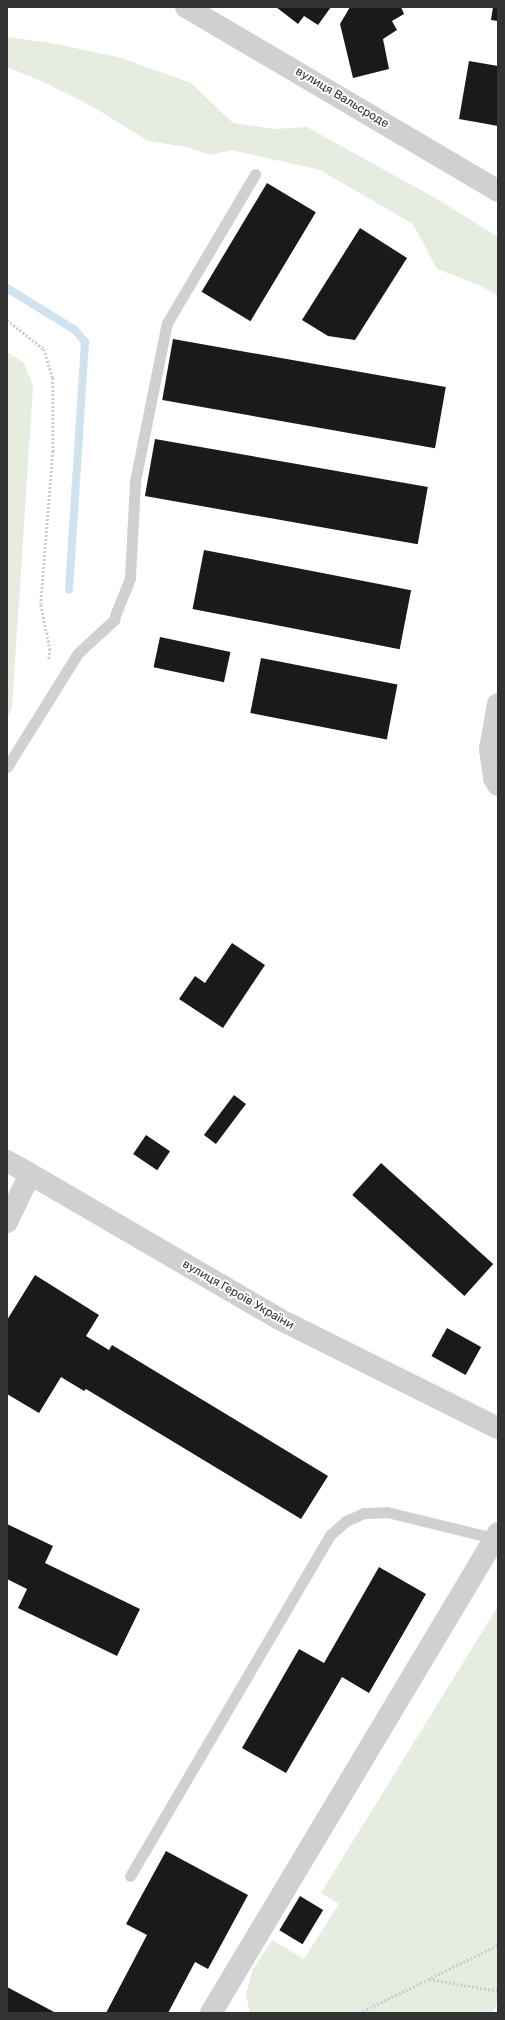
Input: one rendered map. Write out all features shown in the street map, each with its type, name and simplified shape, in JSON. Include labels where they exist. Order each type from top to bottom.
[{"type":"street","name":"вулиця Вальсроде","points":[[186,7],[498,191]]},
{"type":"street","points":[[498,704],[490,749],[494,778],[498,785]]},
{"type":"street","name":"вулиця Героїв України","points":[[7,1161],[277,1318],[498,1428]]},
{"type":"street","points":[[7,1222],[30,1174]]},
{"type":"street","points":[[211,2013],[496,1535]]},
{"type":"lane","points":[[7,767],[78,653],[114,620],[130,578],[135,481],[167,323],[254,174]]},
{"type":"lane","points":[[130,1876],[330,1535],[346,1521],[364,1513],[386,1512],[496,1535]]},
{"type":"path","points":[[7,320],[44,349],[53,378],[53,451],[41,605],[50,649],[48,663]]},
{"type":"path","points":[[359,2013],[498,1945]]},
{"type":"path","points":[[429,1979],[498,1991]]},
{"type":"shaded area","points":[[7,37],[51,43],[118,57],[191,83],[233,123],[274,129],[307,127],[437,199],[498,237],[498,296],[479,285],[437,269],[413,224],[320,170],[232,150],[210,155],[187,147],[148,141],[95,108],[44,82],[7,67]]},
{"type":"shaded area","points":[[7,352],[24,363],[33,386],[12,708],[7,717]]},
{"type":"shaded area","points":[[498,1606],[498,2003],[494,2010],[492,2013],[250,2013],[246,1995],[252,1971],[272,1940],[304,1959],[339,1904],[321,1893]]},
{"type":"building","points":[[276,7],[331,7],[318,25],[304,16],[298,24]]},
{"type":"building","points":[[350,7],[401,7],[404,14],[392,21],[397,30],[383,39],[389,69],[353,78],[340,24]]},
{"type":"building","points":[[493,7],[498,7],[498,21],[491,20]]},
{"type":"building","points":[[469,61],[498,66],[498,126],[459,119]]},
{"type":"building","points":[[267,183],[316,212],[250,321],[202,292]]},
{"type":"building","points":[[360,228],[407,258],[355,340],[328,336],[302,320]]},
{"type":"building","points":[[173,339],[446,387],[435,448],[162,400]]},
{"type":"building","points":[[155,439],[428,487],[418,544],[145,496]]},
{"type":"building","points":[[204,550],[411,590],[400,649],[193,609]]},
{"type":"building","points":[[160,637],[230,652],[224,682],[154,667]]},
{"type":"building","points":[[261,658],[397,685],[387,739],[250,713]]},
{"type":"building","points":[[232,943],[265,965],[223,1028],[179,999],[195,976],[205,983]]},
{"type":"building","points":[[234,1095],[246,1104],[216,1144],[204,1135]]},
{"type":"building","points":[[146,1135],[170,1151],[157,1170],[133,1154]]},
{"type":"building","points":[[381,1163],[493,1264],[464,1296],[352,1195]]},
{"type":"building","points":[[35,1275],[99,1315],[86,1336],[109,1350],[112,1345],[328,1476],[301,1519],[86,1389],[84,1391],[61,1377],[39,1413],[7,1394],[7,1320]]},
{"type":"building","points":[[447,1328],[481,1347],[466,1375],[431,1356]]},
{"type":"building","points":[[7,1524],[53,1546],[45,1563],[140,1609],[117,1656],[18,1608],[27,1589],[7,1579]]},
{"type":"building","points":[[379,1567],[426,1594],[369,1693],[342,1677],[286,1773],[242,1748],[299,1649],[324,1663]]},
{"type":"building","points":[[166,1851],[248,1895],[208,1969],[195,1962],[168,2013],[106,2013],[147,1935],[126,1924]]},
{"type":"building","points":[[300,1896],[323,1910],[303,1944],[279,1930]]},
{"type":"building","points":[[7,1987],[56,2013],[7,2013]]},
{"type":"waterway","points":[[7,288],[75,330],[85,342],[69,589]]}]
